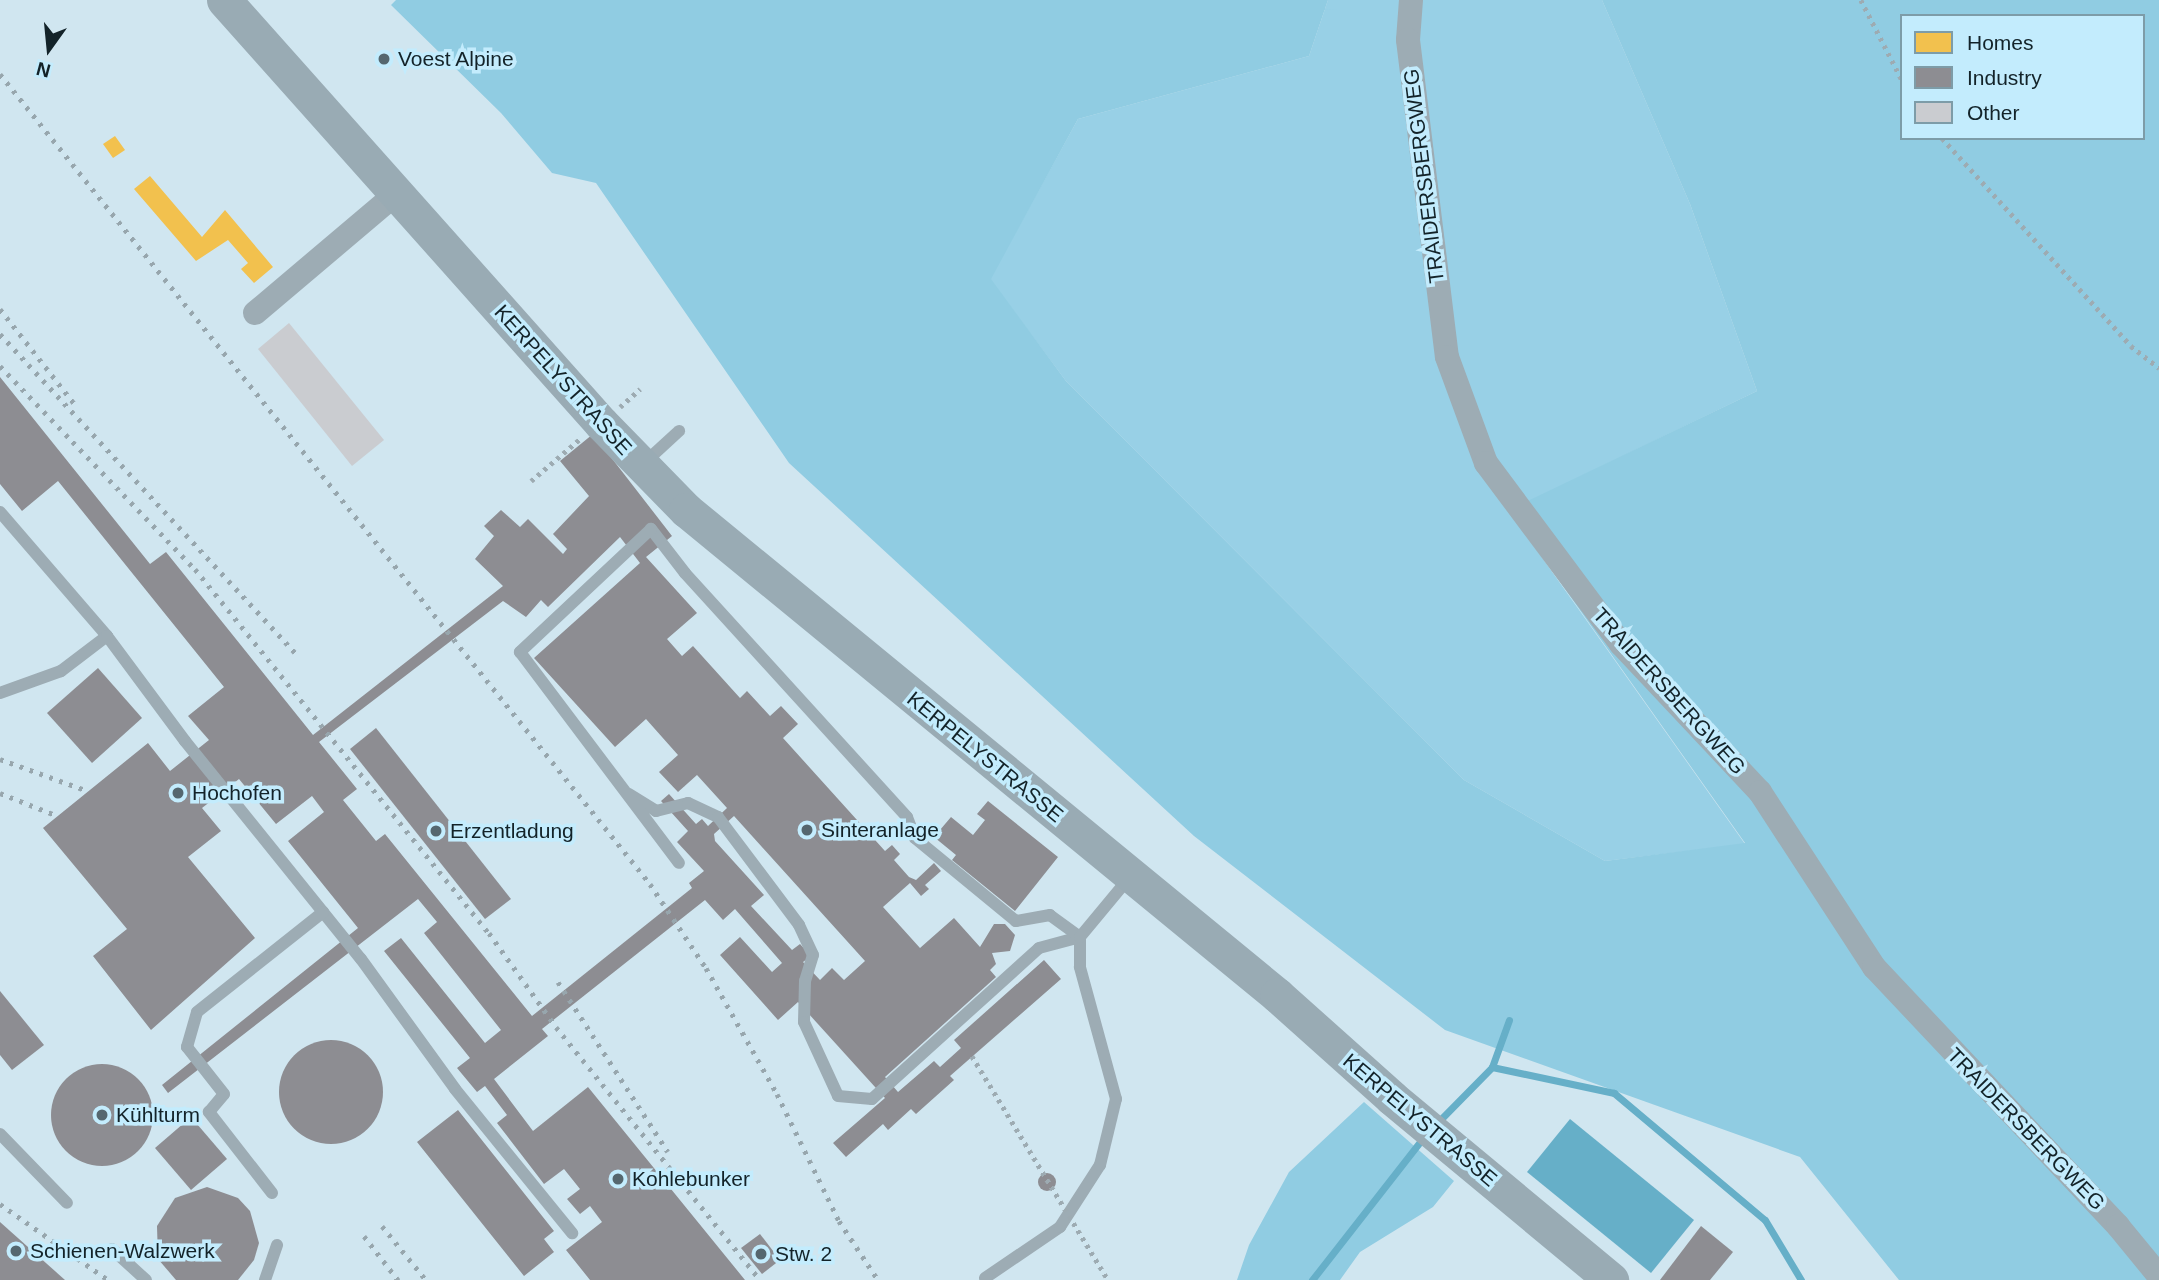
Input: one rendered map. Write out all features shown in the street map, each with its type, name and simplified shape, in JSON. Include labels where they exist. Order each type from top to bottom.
[{"type":"main road","name":"KERPELYSTRASSE","points":[[224,0],[641,466],[780,589],[1278,995],[1392,1098],[1611,1280]]},
{"type":"street","name":"TRAIDERSBERGWEG","points":[[1411,0],[1408,40],[1447,357],[1486,463],[1621,643],[1760,792],[1874,967],[2118,1226],[2159,1276]]},
{"type":"street","points":[[255,313],[397,194]]},
{"type":"lane","points":[[641,466],[679,430]]},
{"type":"lane","points":[[0,512],[107,636],[323,912],[455,1089],[572,1233]]},
{"type":"lane","points":[[679,863],[520,652],[651,528],[685,573],[907,817],[915,838],[1016,921],[1050,915],[1080,937]]},
{"type":"lane","points":[[0,694],[61,671],[107,636]]},
{"type":"lane","points":[[629,794],[656,811],[688,803],[718,817],[799,925],[813,955],[805,981],[804,1022],[838,1096],[872,1099],[1039,948],[1080,937],[1130,875]]},
{"type":"lane","points":[[272,1193],[209,1112],[224,1094],[187,1047],[197,1012],[323,912]]},
{"type":"lane","points":[[985,1278],[1060,1227],[1100,1166],[1116,1099],[1080,967],[1080,937]]},
{"type":"lane","points":[[0,1134],[67,1203]]},
{"type":"lane","points":[[265,1280],[277,1245]]},
{"type":"lane","points":[[112,1249],[146,1280]]},
{"type":"path","points":[[1861,0],[1900,76]]},
{"type":"path","points":[[1944,140],[2131,346],[2159,369]]},
{"type":"path","points":[[616,410],[623,419]]},
{"type":"path","points":[[972,1056],[1108,1280]]},
{"type":"shaded area","points":[[396,0],[1328,0],[1309,56],[1078,119],[991,279],[1066,381],[1464,780],[1605,861],[1745,843],[1509,510],[1757,391],[1690,204],[1602,0],[2159,0],[2159,1280],[1899,1280],[1800,1157],[1445,1030],[1194,836],[789,463],[596,183],[552,173],[501,113],[391,5]]},
{"type":"shaded area","points":[[1328,0],[1602,0],[1690,204],[1757,391],[1509,511],[1745,844],[1605,861],[1464,780],[1066,381],[990,279],[1078,119],[1309,56]]},
{"type":"shaded area","points":[[1364,1102],[1454,1181],[1433,1207],[1360,1252],[1340,1280],[1237,1280],[1249,1245],[1289,1172]]},
{"type":"shaded area","points":[[1570,1119],[1694,1220],[1651,1273],[1527,1172]]},
{"type":"building: Homes","points":[[115,136],[125,150],[113,158],[103,144]]},
{"type":"building: Homes","points":[[150,176],[202,237],[225,210],[273,267],[254,283],[241,269],[248,263],[228,240],[196,261],[134,189]]},
{"type":"building: Industry","points":[[0,377],[150,564],[166,552],[313,735],[503,586],[475,559],[494,536],[484,526],[501,510],[520,527],[528,519],[563,554],[567,549],[553,534],[589,496],[560,461],[593,434],[672,536],[646,557],[697,613],[667,639],[682,656],[693,646],[740,698],[747,691],[770,716],[781,706],[798,724],[783,738],[885,851],[892,845],[900,854],[894,860],[909,877],[916,880],[934,863],[941,871],[925,885],[929,889],[921,896],[910,883],[883,907],[920,948],[954,918],[980,947],[994,924],[1005,924],[1015,935],[1010,951],[992,953],[996,964],[990,970],[996,977],[885,1077],[898,1092],[934,1061],[940,1067],[961,1048],[954,1040],[1044,960],[1061,979],[950,1076],[954,1080],[916,1114],[911,1109],[888,1130],[883,1124],[846,1157],[833,1143],[885,1098],[798,1002],[778,1020],[720,955],[740,937],[772,972],[782,963],[735,909],[723,920],[705,900],[542,1029],[548,1036],[494,1079],[533,1131],[588,1087],[745,1280],[590,1280],[566,1250],[602,1222],[590,1206],[580,1214],[567,1199],[580,1189],[564,1169],[544,1184],[497,1123],[507,1115],[485,1086],[477,1092],[457,1068],[470,1058],[384,951],[401,938],[485,1043],[501,1030],[424,933],[437,922],[418,899],[168,1093],[162,1085],[358,928],[288,841],[324,812],[312,796],[276,824],[239,779],[202,808],[221,831],[188,857],[255,938],[151,1030],[93,956],[127,929],[43,828],[148,743],[170,771],[209,740],[188,716],[224,687],[58,481],[22,511],[0,484]],"holes":[[[620,537],[640,563],[534,658],[615,747],[646,719],[678,755],[659,772],[678,792],[697,775],[727,808],[708,826],[702,819],[696,824],[669,794],[661,801],[688,831],[677,842],[704,871],[689,883],[692,888],[532,1016],[385,834],[376,841],[343,800],[357,789],[319,742],[503,601],[526,617],[541,600],[548,607]],[[734,816],[865,961],[844,980],[832,968],[820,980],[803,962],[811,956],[800,944],[792,950],[751,906],[764,895],[715,841],[714,834]]]},
{"type":"building: Industry","points":[[98,668],[142,718],[92,763],[47,713]]},
{"type":"building: Industry","name":"Erzentladung","points":[[376,728],[511,899],[485,919],[350,749]]},
{"type":"building: Industry","points":[[988,801],[1058,857],[1015,911],[952,860],[956,855],[934,837],[951,817],[973,835],[985,820],[977,814]]},
{"type":"building: Industry","points":[[0,991],[44,1045],[12,1070],[0,1055]]},
{"type":"building: Industry","points":[[331,1040],[351,1044],[368,1055],[379,1072],[383,1092],[379,1112],[368,1129],[351,1140],[331,1144],[311,1140],[294,1129],[283,1112],[279,1092],[283,1072],[294,1055],[311,1044]]},
{"type":"building: Industry","name":"Kühlturm","points":[[102,1064],[121,1068],[138,1079],[149,1096],[153,1115],[149,1134],[138,1151],[121,1162],[102,1166],[83,1162],[66,1151],[55,1134],[51,1115],[55,1096],[66,1079],[83,1068]]},
{"type":"building: Industry","points":[[458,1110],[554,1231],[544,1239],[554,1252],[524,1276],[417,1142]]},
{"type":"building: Industry","points":[[191,1117],[227,1159],[191,1190],[155,1148]]},
{"type":"building: Industry","points":[[1043,1173],[1051,1173],[1056,1182],[1054,1189],[1043,1191],[1038,1186],[1038,1178]]},
{"type":"building: Industry","name":"Kühlturm","points":[[207,1187],[238,1198],[250,1211],[259,1243],[254,1260],[238,1280],[176,1280],[158,1259],[157,1226],[175,1198]]},
{"type":"building: Industry","name":"Schienen-Walzwerk","points":[[0,1222],[65,1280],[0,1280]]},
{"type":"building: Industry","points":[[1701,1226],[1733,1252],[1710,1280],[1660,1280]]},
{"type":"building: Industry","name":"Stw. 2","points":[[760,1234],[780,1260],[762,1274],[741,1248]]},
{"type":"building: Other","points":[[289,323],[384,440],[352,466],[258,349]]},
{"type":"waterway","points":[[1492,1067],[1509,1020]]},
{"type":"waterway","points":[[1438,1122],[1492,1067],[1614,1093],[1765,1220],[1801,1280]]},
{"type":"waterway","points":[[1312,1280],[1423,1138]]},
{"type":"railway","points":[[0,74],[650,884],[706,968],[777,1094],[839,1221],[878,1280]]},
{"type":"railway","points":[[0,309],[76,406]]},
{"type":"railway","points":[[0,334],[295,653]]},
{"type":"railway","points":[[0,366],[195,569],[489,933],[556,1027],[760,1280]]},
{"type":"railway","points":[[0,759],[88,791]]},
{"type":"railway","points":[[0,793],[58,816]]},
{"type":"railway","points":[[558,982],[668,1152]]},
{"type":"railway","points":[[0,1204],[108,1280]]},
{"type":"railway","points":[[382,1226],[426,1280]]},
{"type":"railway","points":[[364,1236],[398,1280]]},
{"type":"place","name":"Voest Alpine","points":[[384,59]]},
{"type":"place","name":"Hochofen","points":[[178,793]]},
{"type":"place","name":"Sinteranlage","points":[[807,830]]},
{"type":"place","name":"Erzentladung","points":[[436,831]]},
{"type":"place","name":"Kühlturm","points":[[102,1115]]},
{"type":"place","name":"Kohlebunker","points":[[618,1179]]},
{"type":"place","name":"Schienen-Walzwerk","points":[[16,1251]]},
{"type":"place","name":"Stw. 2","points":[[761,1254]]}]
